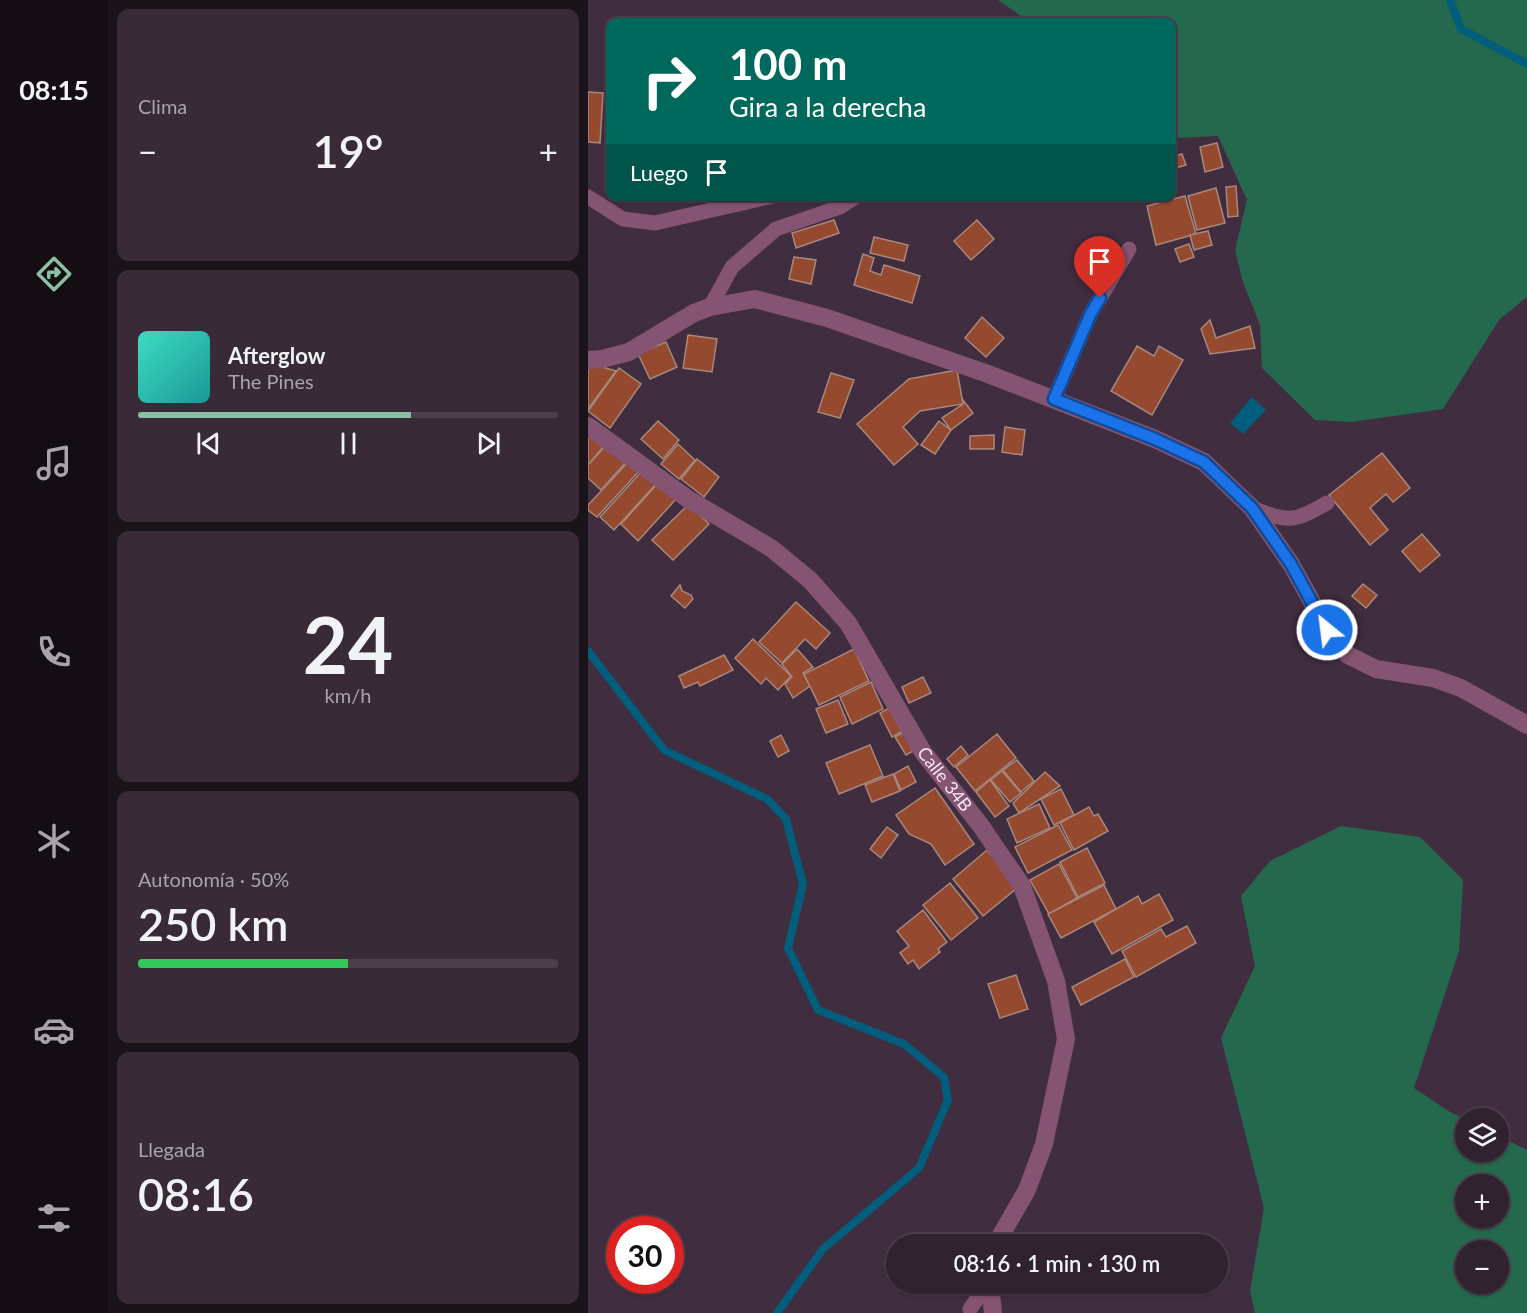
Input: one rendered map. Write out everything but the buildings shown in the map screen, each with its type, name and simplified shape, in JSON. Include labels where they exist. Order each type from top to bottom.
[{"type":"street","points":[[588,360],[629,352],[694,313],[710,307],[755,300],[827,318],[1054,399],[1155,439],[1204,462],[1252,508],[1291,564],[1327,630],[1348,655],[1376,669],[1433,678],[1461,688],[1527,724]]},
{"type":"street","name":"Calle 34B","points":[[588,426],[688,499],[771,548],[810,580],[848,623],[923,752],[981,826],[1022,886],[1056,981],[1066,1039],[1044,1144],[1027,1190],[1002,1234]]},
{"type":"street","points":[[990,1294],[993,1313]]},
{"type":"lane","points":[[588,197],[623,219],[655,223],[751,201]]},
{"type":"lane","points":[[710,307],[732,267],[776,228],[836,202]]},
{"type":"lane","points":[[1054,399],[1090,315],[1129,249]]},
{"type":"lane","points":[[1252,508],[1283,520],[1301,518],[1327,503]]},
{"type":"lane","points":[[970,1310],[981,1294]]},
{"type":"green space","points":[[998,0],[1527,0],[1527,297],[1499,320],[1443,409],[1351,422],[1315,420],[1262,368],[1260,325],[1243,282],[1235,250],[1247,200],[1218,136],[1179,138],[1176,134],[1176,18],[1024,18]]},
{"type":"green space","points":[[1341,826],[1420,837],[1463,880],[1459,951],[1414,1088],[1455,1114],[1455,1162],[1509,1162],[1509,1141],[1527,1150],[1527,1313],[1255,1313],[1250,1291],[1264,1208],[1221,1038],[1255,966],[1241,896],[1270,861]]},
{"type":"water","points":[[1252,397],[1266,410],[1243,434],[1230,423]]},
{"type":"waterway","points":[[1450,0],[1461,29],[1527,64]]},
{"type":"waterway","points":[[588,651],[664,750],[767,799],[786,819],[803,884],[788,948],[818,1010],[904,1044],[944,1077],[948,1100],[919,1168],[823,1249],[777,1313]]},
{"type":"route","points":[[1100,298],[1090,315],[1054,399],[1155,439],[1204,462],[1252,508],[1291,564],[1327,630]]}]
